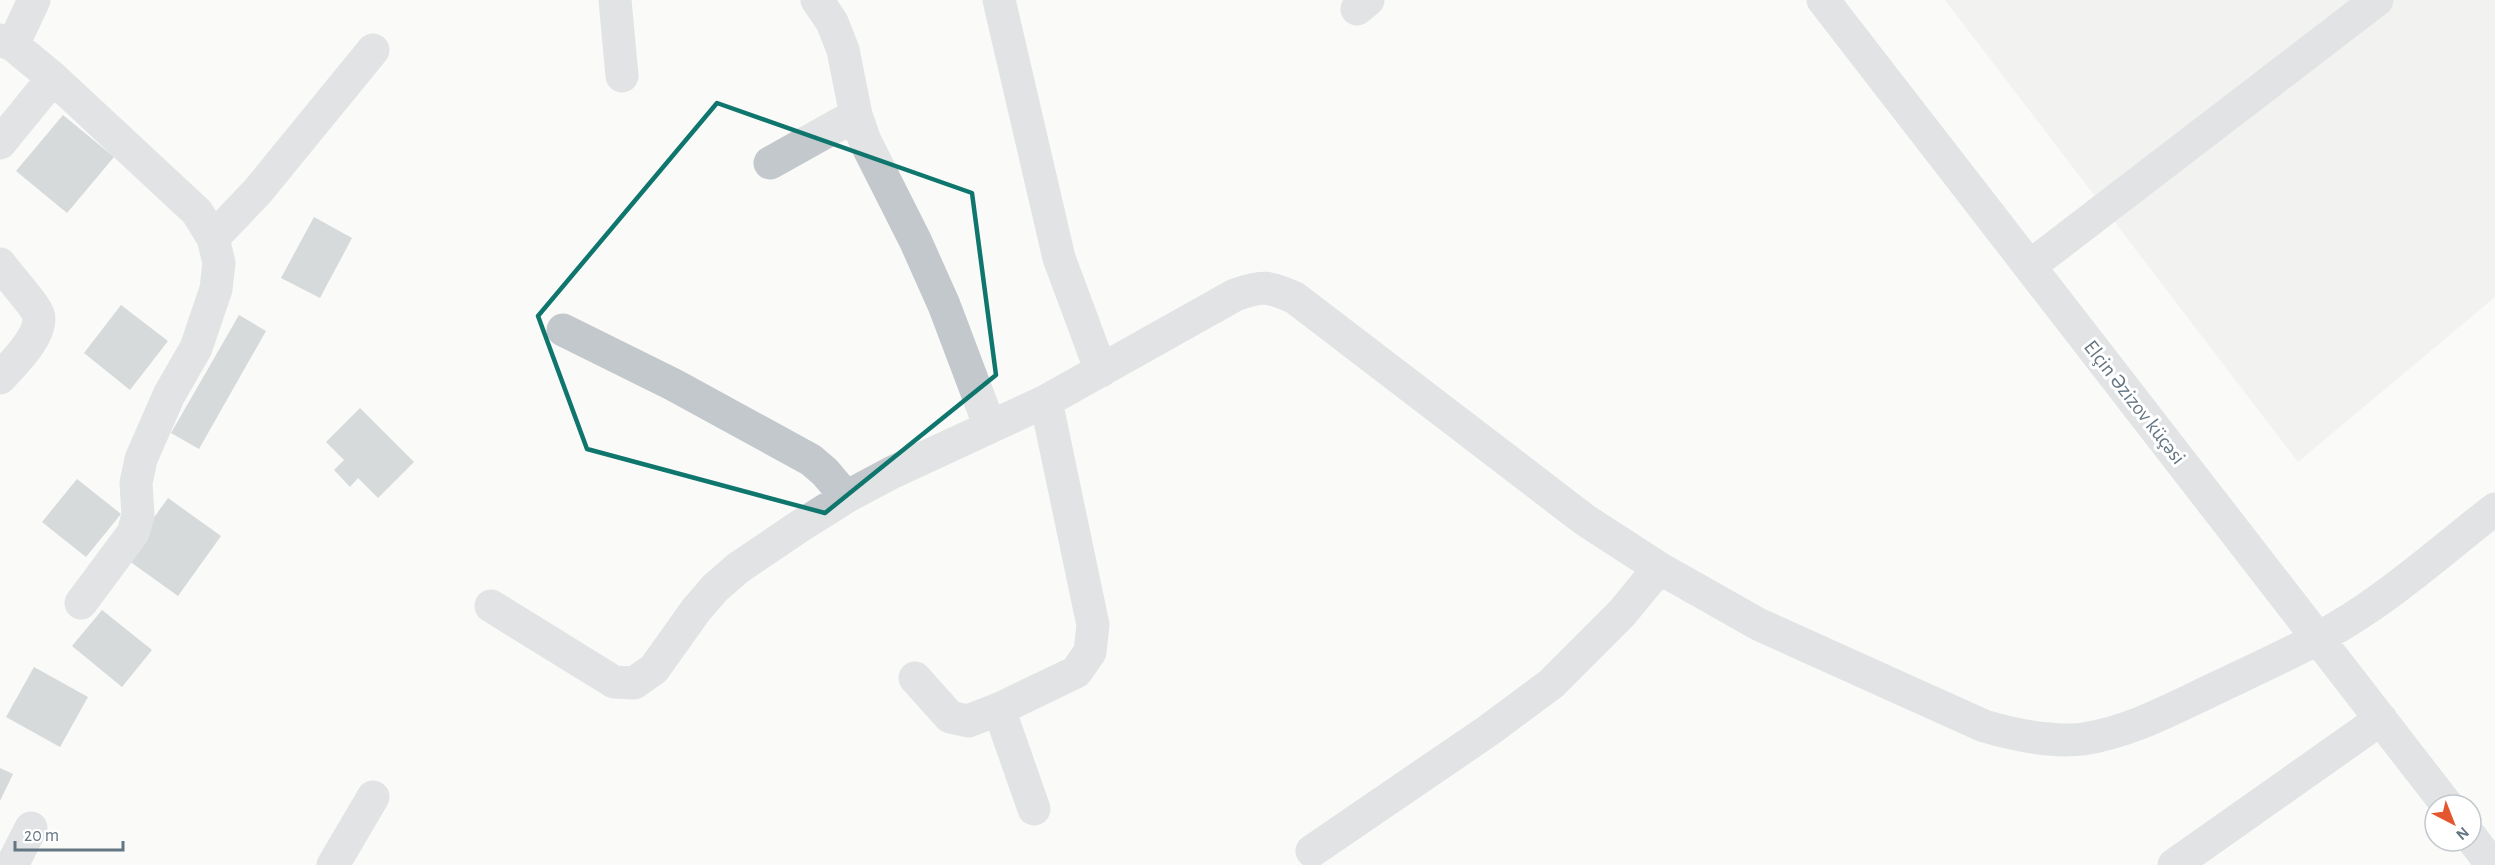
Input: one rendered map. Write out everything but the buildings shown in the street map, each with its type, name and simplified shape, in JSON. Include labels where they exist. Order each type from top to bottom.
[{"type":"street","points":[[34,0],[6,43],[53,78],[197,212],[213,238],[219,263],[216,289],[196,348],[169,395],[141,459],[136,483],[138,516],[133,533],[81,603]]},
{"type":"street","points":[[615,0],[622,76]]},
{"type":"street","points":[[817,0],[832,22],[843,50],[856,115],[865,141],[915,240],[944,305],[990,427]]},
{"type":"street","points":[[999,0],[1059,258],[1101,371]]},
{"type":"street","name":"Elçin Əzizov küçəsi","points":[[1823,0],[2437,793]]},
{"type":"street","points":[[2030,266],[2377,0]]},
{"type":"street","points":[[213,238],[257,192],[373,50]]},
{"type":"street","points":[[0,143],[53,78]]},
{"type":"street","points":[[770,162],[856,115]]},
{"type":"street","points":[[0,264],[38,314],[38,325],[29,345],[0,378]]},
{"type":"street","points":[[490,606],[614,682],[634,683],[654,669],[696,610],[715,588],[738,568],[846,497],[891,473],[1046,401],[1235,295],[1256,287],[1273,288],[1295,298],[1585,520],[1659,568],[1758,624],[1984,726],[2044,739],[2080,739],[2124,731],[2319,638],[2366,610],[2495,509]]},
{"type":"street","points":[[563,330],[674,386],[810,460],[825,472],[846,497]]},
{"type":"street","points":[[915,678],[950,717],[968,721],[999,709],[1076,672],[1090,652],[1093,625],[1046,401]]},
{"type":"street","points":[[1312,851],[1551,684],[1622,613],[1659,568]]},
{"type":"street","points":[[999,709],[1034,809]]},
{"type":"street","points":[[2174,865],[2381,719]]},
{"type":"street","points":[[333,865],[373,797]]},
{"type":"street","points":[[12,865],[31,828]]},
{"type":"highlighted area","points":[[717,103],[972,193],[996,375],[825,513],[587,449],[538,316]]},
{"type":"shaded area","points":[[1945,0],[2495,0],[2495,297],[2298,462]]}]
